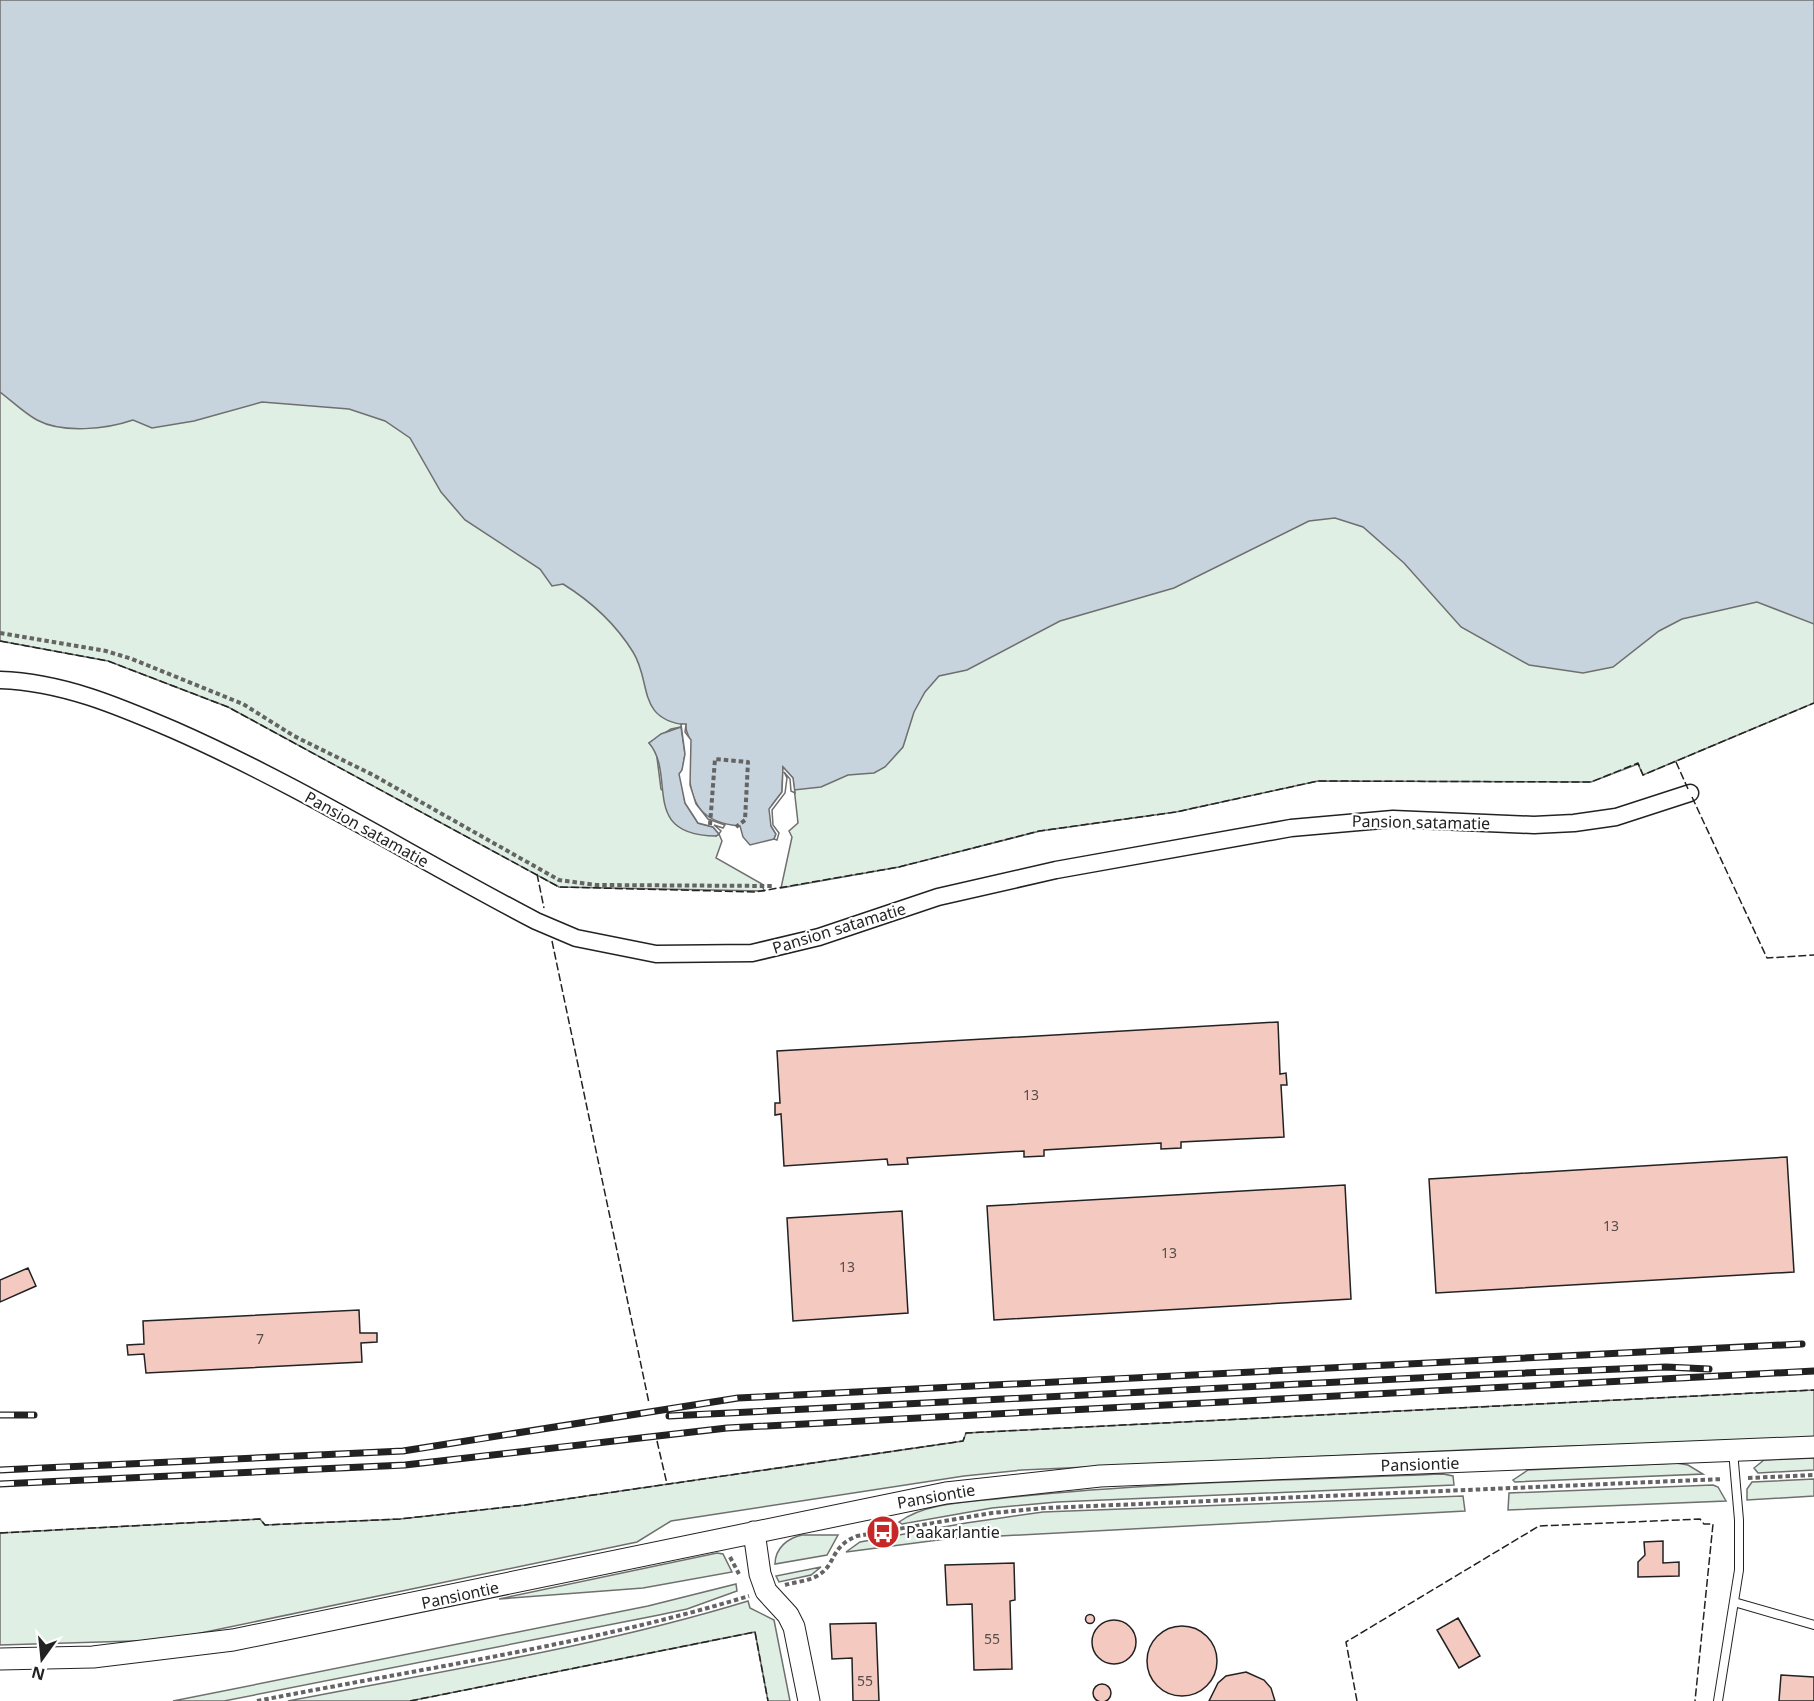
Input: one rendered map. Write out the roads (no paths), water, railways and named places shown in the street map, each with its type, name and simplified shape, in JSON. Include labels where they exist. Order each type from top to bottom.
[{"type":"street","name":"Pansion satamatie","points":[[0,680],[60,688],[116,706],[231,755],[536,921],[576,938],[656,954],[763,951],[819,937],[938,897],[1056,870],[1292,828],[1393,819],[1534,825],[1574,823],[1616,817],[1690,793]]},
{"type":"street","name":"Pansiontie","points":[[0,1659],[93,1657],[233,1640],[427,1602],[946,1493],[1100,1476],[1814,1447]]},
{"type":"street","points":[[754,1532],[760,1574],[766,1591],[788,1616],[794,1627],[809,1701]]},
{"type":"lane","points":[[1718,1701],[1739,1570],[1739,1520],[1733,1450]]},
{"type":"lane","points":[[1734,1602],[1814,1625]]},
{"type":"railway","points":[[0,1470],[403,1451],[738,1398],[1802,1344]]},
{"type":"railway","points":[[669,1416],[1477,1375],[1666,1367],[1709,1369]]},
{"type":"railway","points":[[0,1484],[405,1465],[727,1428],[1814,1371]]},
{"type":"railway","points":[[0,1415],[34,1415]]},
{"type":"place","name":"Paakarlantie","points":[[883,1532]]}]
